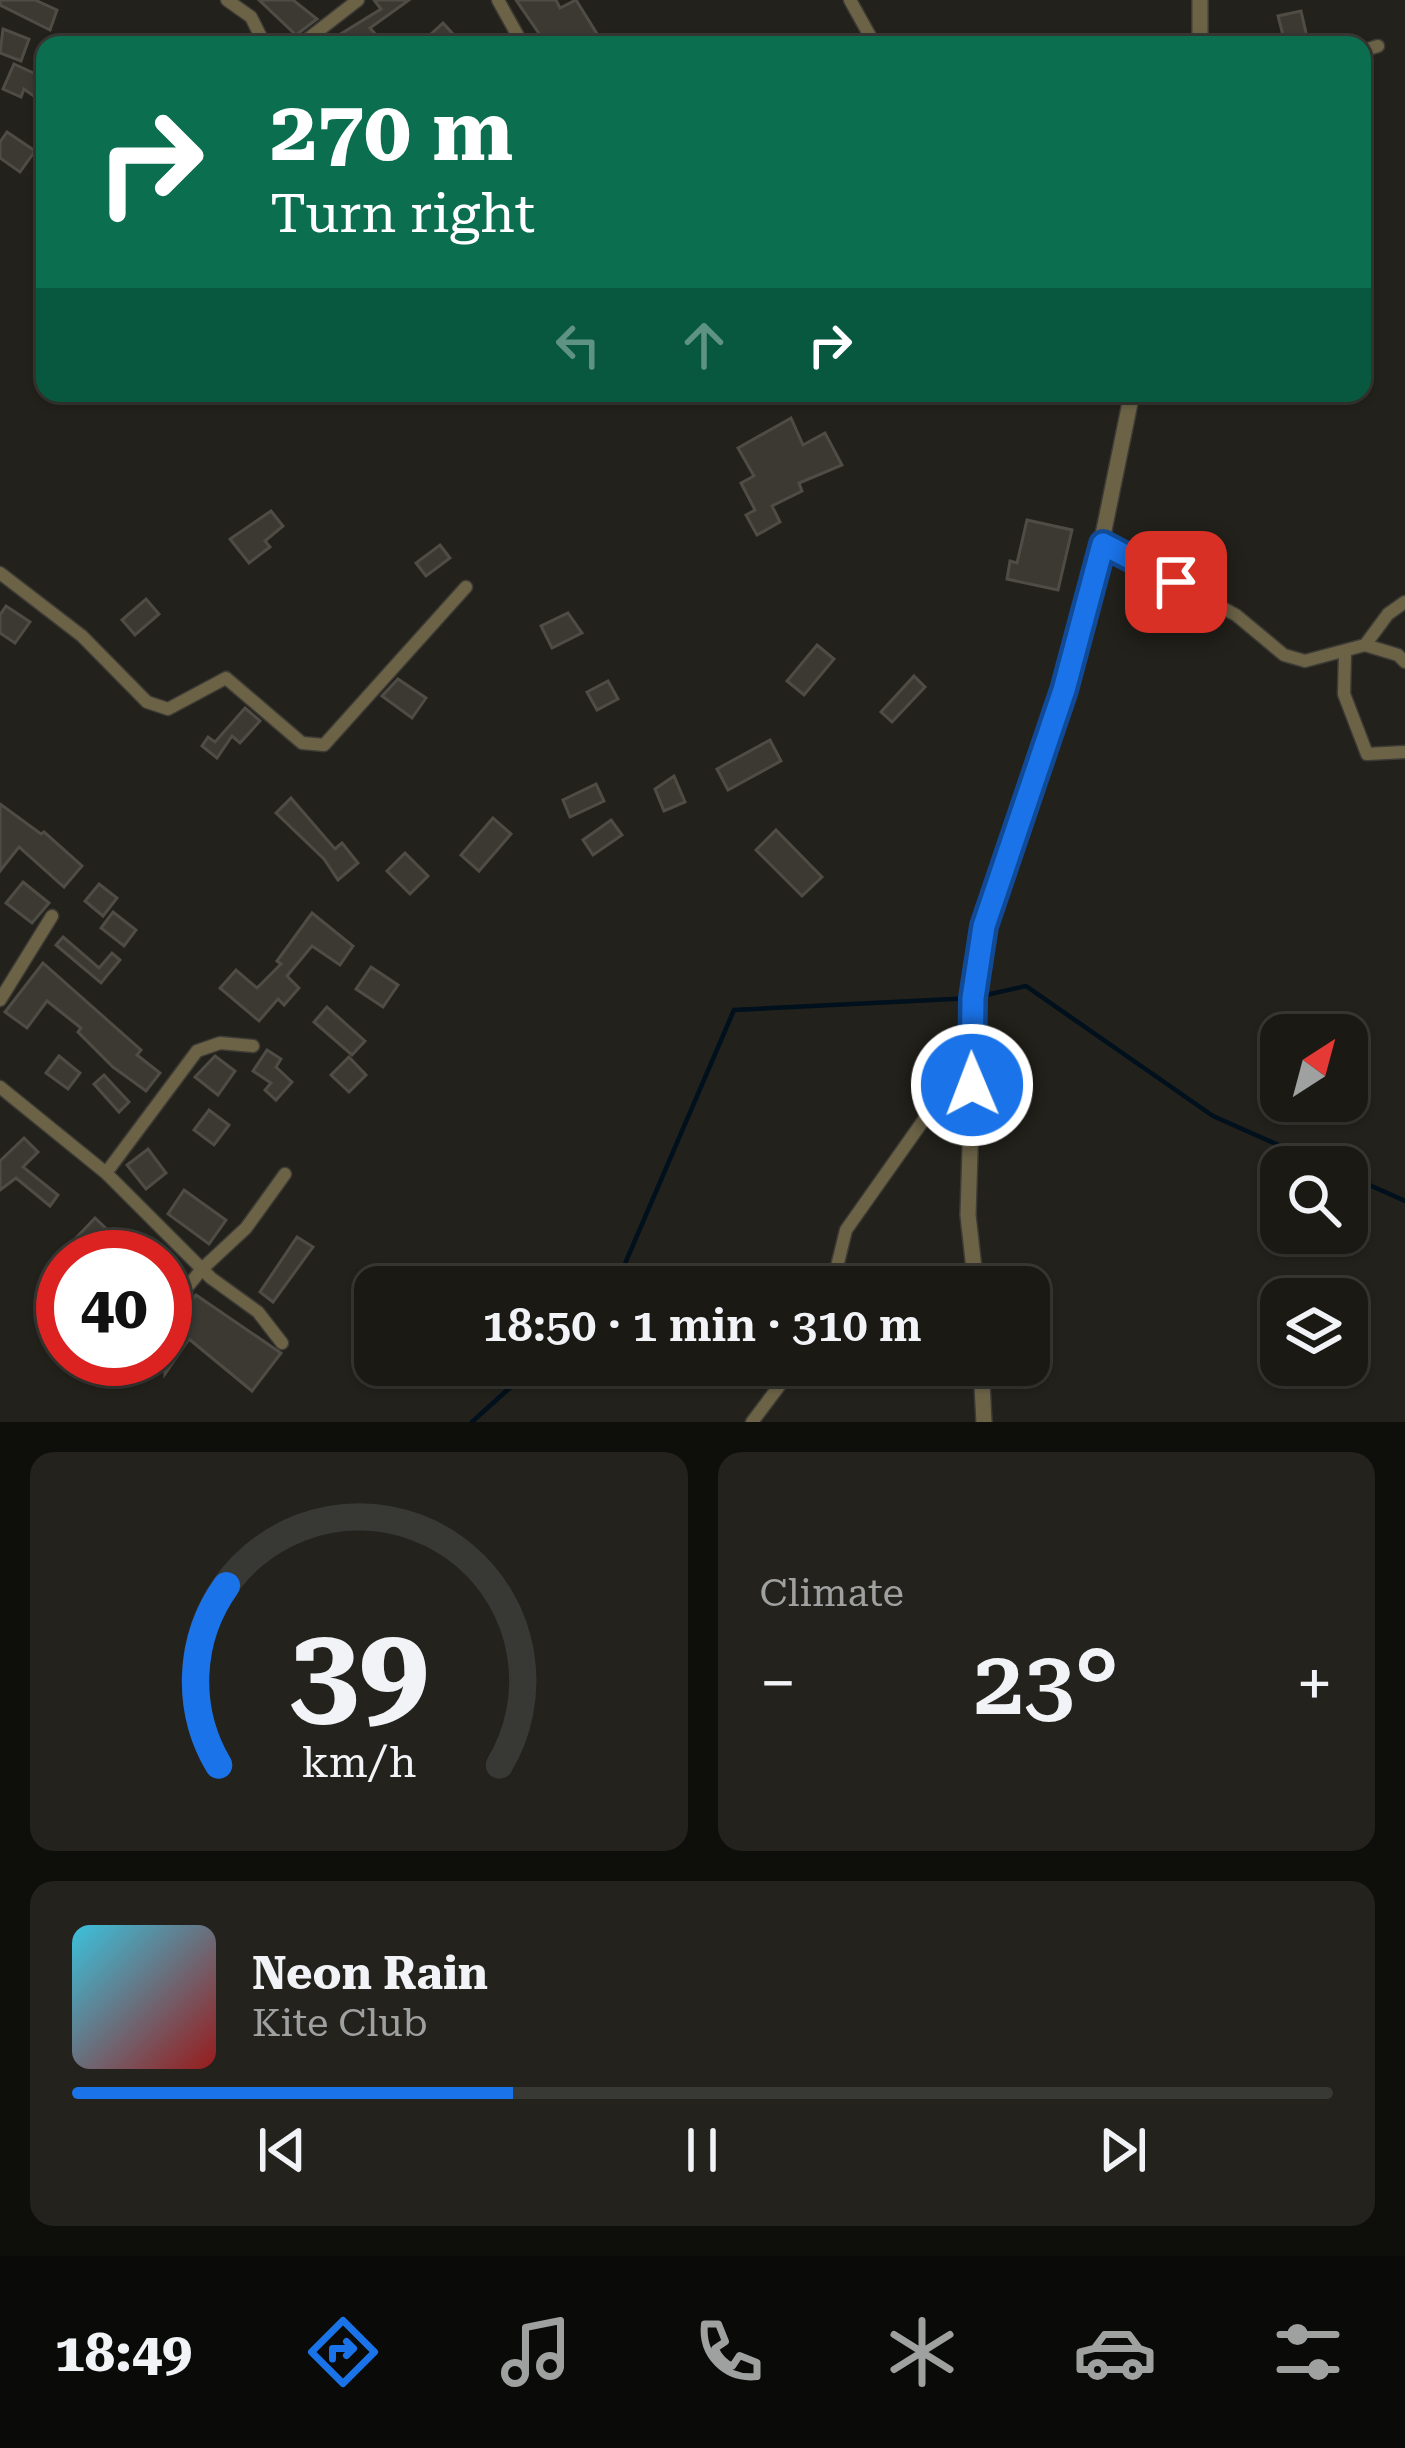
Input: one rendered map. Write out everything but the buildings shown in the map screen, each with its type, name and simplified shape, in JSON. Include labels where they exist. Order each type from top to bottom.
[{"type":"street","points":[[227,0],[250,17],[260,36]]},
{"type":"street","points":[[312,36],[358,0]]},
{"type":"street","points":[[498,0],[518,36]]},
{"type":"street","points":[[850,0],[870,36]]},
{"type":"street","points":[[1200,0],[1200,36]]},
{"type":"street","points":[[1371,48],[1378,46]]},
{"type":"street","points":[[974,1266],[968,1215],[976,961],[1064,690],[1103,544],[1130,402]]},
{"type":"street","points":[[1103,544],[1236,615],[1284,655],[1305,661],[1364,645],[1388,614],[1405,602]]},
{"type":"street","points":[[0,573],[82,636],[147,702],[168,709],[226,678],[302,743],[324,745],[466,587]]},
{"type":"street","points":[[1364,645],[1398,655],[1405,662]]},
{"type":"street","points":[[1345,653],[1344,694],[1367,754],[1405,752]]},
{"type":"street","points":[[0,1000],[52,916]]},
{"type":"street","points":[[106,1173],[197,1052],[220,1042],[253,1046]]},
{"type":"street","points":[[837,1266],[846,1230],[971,1053]]},
{"type":"street","points":[[0,1087],[106,1173],[227,1292],[258,1312],[282,1342]]},
{"type":"street","points":[[192,1281],[246,1228],[285,1174]]},
{"type":"street","points":[[752,1422],[779,1386]]},
{"type":"street","points":[[982,1386],[984,1422]]},
{"type":"waterway","points":[[624,1266],[734,1010],[973,998],[1026,986],[1213,1116],[1281,1146]]},
{"type":"waterway","points":[[1368,1184],[1405,1201]]},
{"type":"waterway","points":[[472,1422],[512,1386]]},
{"type":"route","points":[[972,1085],[973,998],[984,926],[1064,690],[1103,544],[1176,582]]}]
